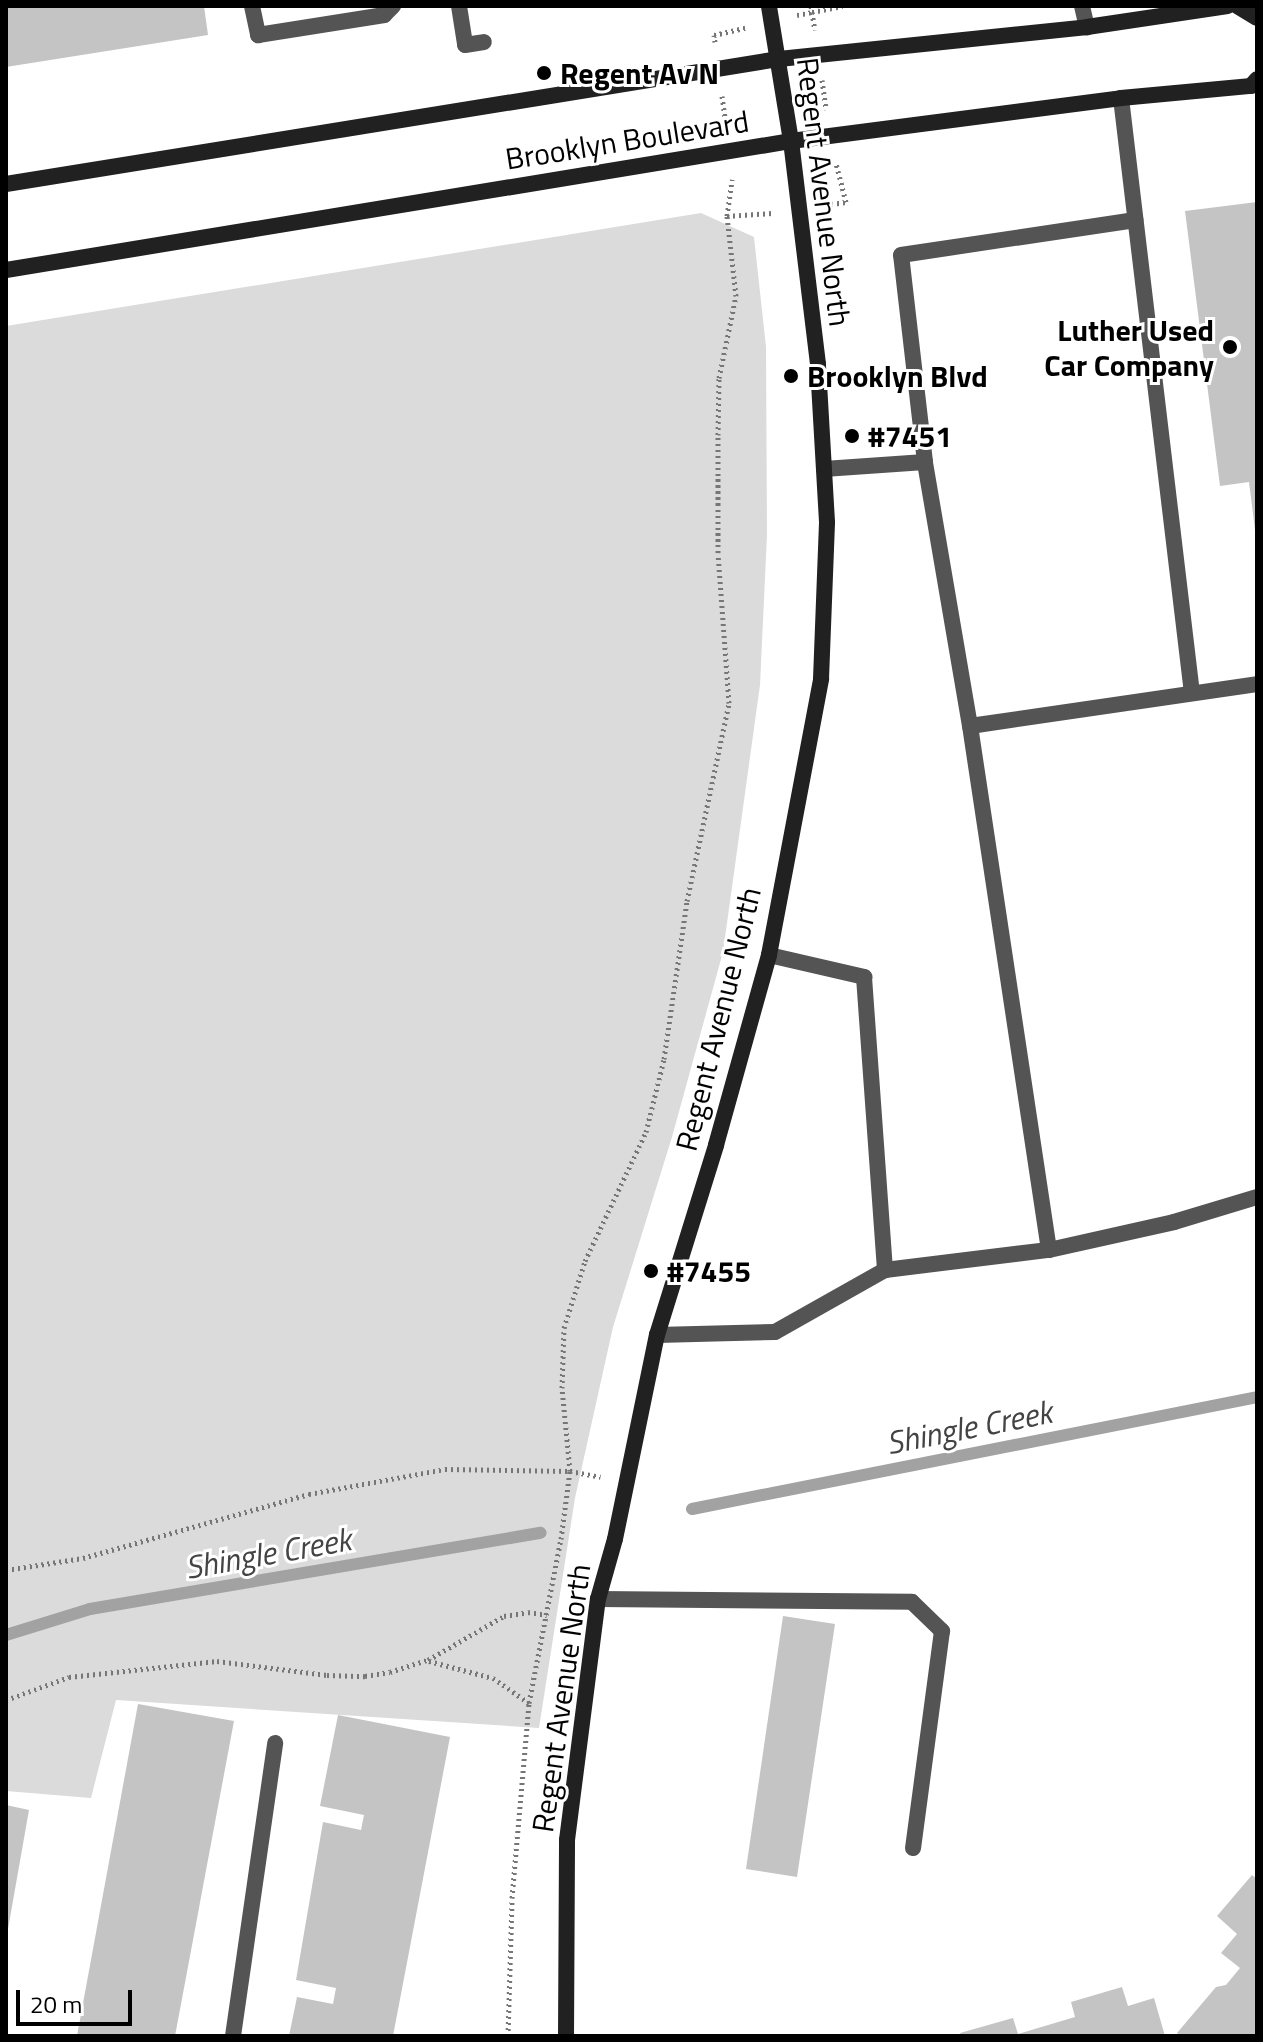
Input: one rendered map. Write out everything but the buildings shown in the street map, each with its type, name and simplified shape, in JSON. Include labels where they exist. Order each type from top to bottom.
[{"type":"main road","name":"Regent Avenue North","points":[[566,2036],[567,1840],[598,1599],[657,1335],[716,1145],[769,955],[821,679],[827,522],[818,364],[791,141],[769,6]]},
{"type":"main road","name":"Brooklyn Boulevard","points":[[6,184],[779,59],[1087,27],[1227,6]]},
{"type":"main road","points":[[1237,6],[1257,18]]},
{"type":"main road","name":"Brooklyn Boulevard","points":[[6,270],[791,141],[1121,98],[1251,86],[1257,79]]},
{"type":"street","points":[[252,6],[258,35],[384,15],[393,6]]},
{"type":"street","points":[[459,6],[465,45],[484,42]]},
{"type":"street","points":[[1082,6],[1087,27]]},
{"type":"street","points":[[1121,98],[1192,693]]},
{"type":"street","points":[[1049,1250],[970,726],[925,462],[901,255],[1135,220]]},
{"type":"street","points":[[824,469],[925,462]]},
{"type":"street","points":[[970,726],[1257,684]]},
{"type":"street","points":[[769,955],[864,977],[885,1270]]},
{"type":"street","points":[[657,1335],[775,1332],[885,1270],[1049,1250],[1174,1222],[1257,1197]]},
{"type":"street","points":[[598,1599],[912,1602],[942,1631],[913,1848]]},
{"type":"street","points":[[233,2036],[275,1743]]},
{"type":"path","points":[[811,6],[812,12],[842,6]]},
{"type":"path","points":[[508,2036],[512,1898],[529,1703],[547,1615],[570,1471],[562,1388],[564,1328],[585,1261],[646,1132],[678,984],[687,901],[729,703],[718,553],[718,435],[719,378],[736,296],[727,216],[732,184]]},
{"type":"path","points":[[6,1570],[83,1558],[309,1494],[445,1469],[570,1471],[626,1481]]},
{"type":"path","points":[[6,1700],[69,1677],[217,1661],[365,1676],[428,1660],[504,1616],[528,1612],[547,1615]]},
{"type":"path","points":[[428,1660],[493,1678],[529,1703]]},
{"type":"shaded area","points":[[701,213],[754,237],[766,347],[767,535],[760,685],[723,952],[672,1137],[613,1327],[575,1498],[539,1728],[116,1700],[91,1798],[6,1791],[6,326]]},
{"type":"waterway","name":"Shingle Creek","points":[[692,1509],[1257,1397]]},
{"type":"waterway","name":"Shingle Creek","points":[[6,1635],[90,1609],[541,1533]]},
{"type":"place","name":"Regent Av N","points":[[544,73]]},
{"type":"place","name":"Luther Used Car Company","points":[[1230,347]]},
{"type":"place","name":"Brooklyn Blvd","points":[[791,376]]},
{"type":"place","name":"#7451","points":[[852,436]]},
{"type":"place","name":"#7455","points":[[651,1271]]}]
